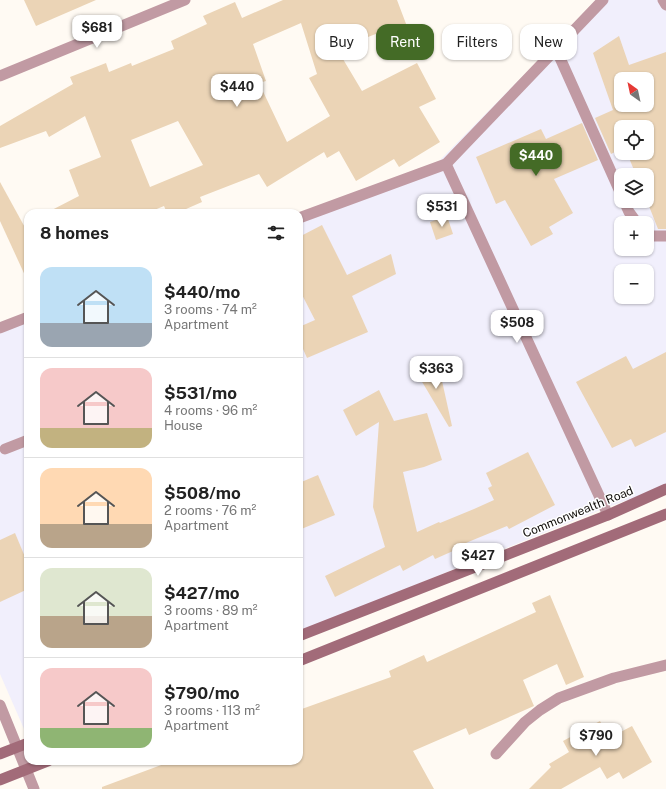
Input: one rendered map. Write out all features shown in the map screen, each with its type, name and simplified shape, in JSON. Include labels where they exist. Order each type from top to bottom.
[{"type":"main road","name":"Commonwealth Road","points":[[303,634],[608,515],[666,489]]},
{"type":"main road","points":[[303,659],[666,514]]},
{"type":"main road","points":[[0,754],[24,744]]},
{"type":"main road","points":[[0,780],[38,765]]},
{"type":"street","points":[[0,76],[185,0]]},
{"type":"street","points":[[577,27],[603,0]]},
{"type":"street","points":[[663,0],[666,5]]},
{"type":"street","points":[[303,217],[446,164],[545,60]]},
{"type":"street","points":[[561,60],[614,178]]},
{"type":"street","points":[[446,164],[608,515]]},
{"type":"street","points":[[654,236],[666,236]]},
{"type":"street","points":[[0,328],[24,319]]},
{"type":"street","points":[[5,449],[24,442]]},
{"type":"street","points":[[496,754],[525,722],[559,698],[614,678],[666,665]]},
{"type":"street","points":[[0,705],[34,789]]},
{"type":"shaded area","points":[[598,0],[666,0],[666,486],[600,510],[303,630],[303,214],[436,164],[539,60],[577,60],[577,24],[574,24]]},
{"type":"shaded area","points":[[24,320],[24,729],[0,674],[0,329]]},
{"type":"building","points":[[24,0],[96,0],[36,26]]},
{"type":"building","points":[[283,0],[397,0],[406,24],[376,24],[376,34],[368,37],[368,24],[315,24],[315,60],[344,60],[362,91],[417,63],[436,99],[419,107],[440,142],[399,167],[394,159],[356,181],[339,151],[327,158],[324,152],[267,187],[259,174],[200,197],[202,202],[186,209],[165,209],[164,206],[157,209],[54,209],[79,196],[69,170],[101,157],[85,116],[49,137],[46,131],[0,148],[0,126],[73,84],[70,77],[106,63],[109,72],[131,63],[132,66],[174,49],[171,41],[207,24],[203,16],[235,2],[242,18]],"holes":[[[301,23],[317,74],[309,78],[330,116],[287,142],[259,83],[266,81],[253,44]],[[178,121],[203,165],[150,187],[131,140]]]},
{"type":"building","points":[[619,36],[629,65],[666,52],[666,229],[658,229],[650,208],[654,208],[654,168],[633,168],[630,160],[654,160],[654,120],[614,120],[614,152],[611,154],[595,118],[613,110],[593,53]]},
{"type":"building","points":[[582,123],[598,160],[554,179],[573,213],[549,227],[553,234],[531,246],[505,200],[496,204],[476,157],[541,129],[546,139]]},
{"type":"building","points":[[0,182],[24,226],[24,273],[0,221]]},
{"type":"building","points":[[447,216],[453,234],[436,240],[430,222]]},
{"type":"building","points":[[322,225],[347,275],[391,254],[396,274],[352,296],[368,332],[307,358],[303,349],[303,325],[315,320],[303,297],[303,235]]},
{"type":"building","points":[[666,352],[666,432],[635,447],[631,439],[612,448],[576,382],[626,356],[633,369]]},
{"type":"building","points":[[438,363],[452,426],[449,427],[418,375]]},
{"type":"building","points":[[379,390],[394,421],[427,413],[442,460],[424,467],[403,472],[417,532],[494,500],[488,488],[492,486],[486,473],[528,452],[555,505],[509,529],[507,526],[452,549],[453,551],[435,559],[433,555],[403,571],[400,565],[335,597],[325,576],[385,547],[373,507],[379,422],[356,436],[343,410]]},
{"type":"building","points":[[318,475],[335,515],[303,528],[303,481]]},
{"type":"building","points":[[15,533],[24,554],[24,591],[0,602],[0,540]]},
{"type":"building","points":[[550,595],[584,677],[566,685],[557,664],[523,680],[534,706],[469,735],[466,728],[413,751],[434,789],[102,789],[102,787],[161,765],[303,765],[303,709],[391,677],[389,671],[424,655],[427,662],[536,612],[532,603]]},
{"type":"building","points":[[600,721],[609,738],[632,726],[652,762],[623,779],[619,772],[607,779],[600,767],[561,789],[529,789],[551,767],[549,764],[569,752],[563,741]]}]
